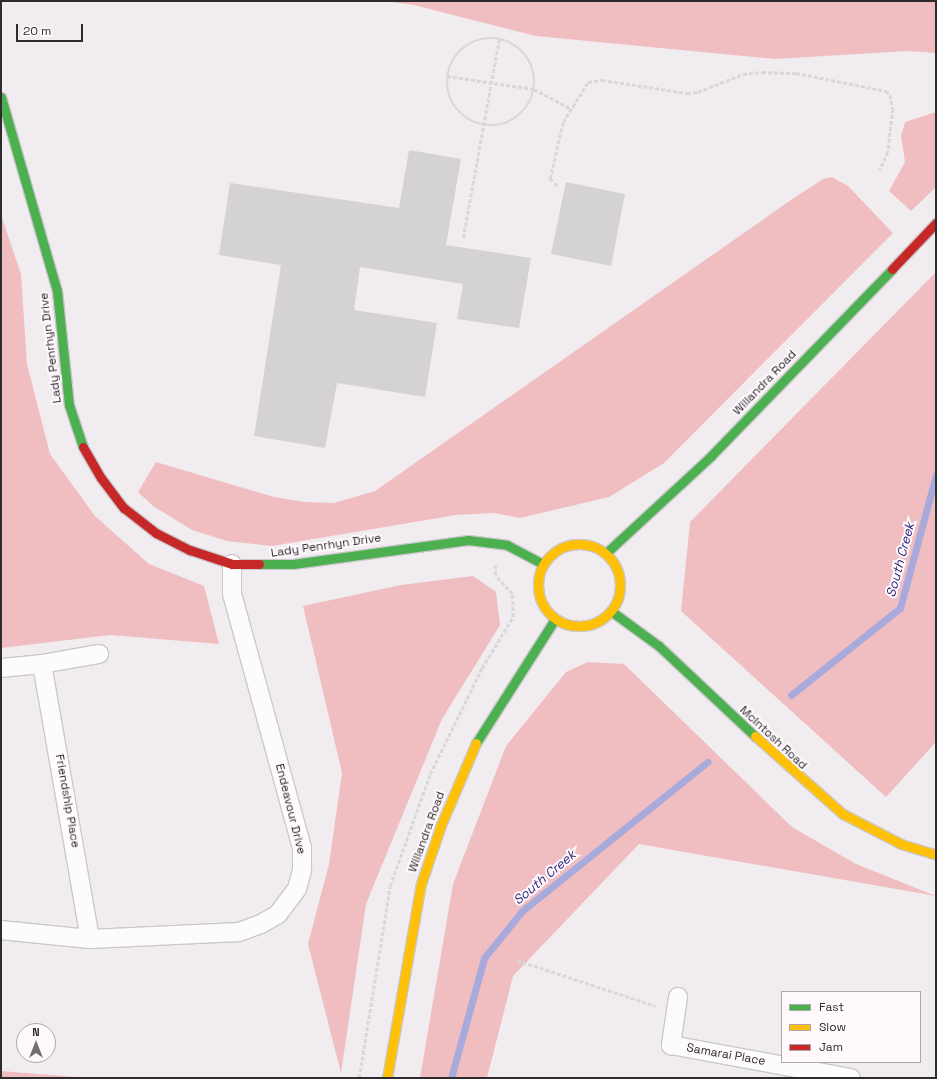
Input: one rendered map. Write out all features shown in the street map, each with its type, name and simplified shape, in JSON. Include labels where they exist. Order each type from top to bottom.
[{"type":"street","name":"Lady Penrhyn Drive","points":[[1,97],[57,291],[69,405],[81,444],[101,478],[124,508],[156,533],[190,550],[232,564],[293,564],[468,540],[507,545],[543,564]]},
{"type":"street","name":"Willandra Road","points":[[606,553],[711,456],[936,223]]},
{"type":"street","points":[[572,544],[595,547],[606,553],[619,573],[620,586],[611,611],[599,621],[584,626],[569,625],[555,619],[544,607],[538,594],[537,583],[543,564],[550,555],[572,544]]},
{"type":"street","name":"Endeavour Drive","points":[[1,930],[90,939],[239,932],[261,924],[278,914],[297,889],[302,870],[302,848],[232,593],[232,564]]},
{"type":"street","name":"McIntosh Road","points":[[611,611],[659,646],[786,766],[842,814],[901,844],[936,855]]},
{"type":"street","name":"Willandra Road","points":[[386,1078],[421,884],[440,825],[475,746],[555,619]]},
{"type":"street","points":[[1,668],[42,664],[99,654]]},
{"type":"street","name":"Friendship Place","points":[[42,664],[90,939]]},
{"type":"street","name":"Samarai Place","points":[[677,1005],[671,1045],[851,1078]]},
{"type":"path","points":[[485,38],[499,39],[510,42],[529,59],[533,71],[534,90],[529,103],[515,119],[505,124],[483,125],[473,122],[455,107],[448,91],[447,76],[453,59],[462,49],[485,38]]},
{"type":"path","points":[[463,238],[499,39]]},
{"type":"path","points":[[557,186],[550,179],[563,122],[582,86],[595,80],[686,93],[698,92],[743,74],[779,71],[886,91],[890,96],[892,109],[888,152],[880,170]]},
{"type":"path","points":[[447,76],[534,90],[570,108]]},
{"type":"path","points":[[517,960],[677,1005]]},
{"type":"shaded area","points":[[383,1],[936,1],[936,53],[907,51],[775,59],[536,36],[414,5]]},
{"type":"shaded area","points":[[936,112],[936,187],[911,211],[889,191],[905,162],[901,136],[905,122]]},
{"type":"shaded area","points":[[832,177],[848,186],[893,233],[664,463],[609,497],[520,518],[494,513],[456,515],[272,546],[227,541],[192,530],[153,506],[138,492],[156,462],[274,497],[305,502],[334,503],[375,491],[791,200],[823,179]]},
{"type":"shaded area","points":[[1,215],[21,274],[27,364],[50,454],[95,516],[149,564],[204,586],[219,644],[110,635],[1,648]]},
{"type":"shaded area","points":[[936,272],[936,742],[886,797],[681,611],[690,522]]},
{"type":"shaded area","points":[[473,576],[496,592],[500,625],[442,719],[366,904],[341,1073],[308,944],[329,864],[342,773],[303,606],[401,585]]},
{"type":"shaded area","points":[[588,662],[624,664],[792,827],[856,864],[936,896],[639,844],[513,976],[487,1078],[420,1078],[453,884],[506,746],[566,672]]},
{"type":"shaded area","points":[[1,1071],[89,1078],[1,1078]]},
{"type":"building","points":[[409,150],[461,159],[446,245],[531,258],[519,328],[457,319],[463,284],[360,267],[354,310],[437,323],[425,397],[337,383],[325,448],[254,436],[281,265],[219,255],[230,183],[399,208]]},
{"type":"building","points":[[566,182],[625,194],[611,266],[551,254]]},
{"type":"waterway","name":"South Creek","points":[[791,695],[900,608],[936,475]]},
{"type":"waterway","name":"South Creek","points":[[451,1078],[484,958],[522,911],[707,762]]},
{"type":"traffic: fast","points":[[1,97],[57,291],[69,405],[83,447]]},
{"type":"traffic: fast","points":[[606,553],[711,456],[892,269]]},
{"type":"traffic: fast","points":[[259,564],[293,564],[468,540],[507,545],[543,564]]},
{"type":"traffic: fast","points":[[611,611],[659,646],[755,736]]},
{"type":"traffic: fast","points":[[476,743],[555,619]]},
{"type":"traffic: slow","points":[[579,544],[595,547],[608,556],[617,569],[620,585],[617,601],[608,614],[595,623],[579,626],[563,623],[550,614],[541,601],[538,585],[541,569],[550,556],[563,547],[579,544]]},
{"type":"traffic: slow","points":[[755,736],[843,814],[901,844],[936,855]]},
{"type":"traffic: slow","points":[[387,1078],[421,884],[441,825],[476,743]]},
{"type":"traffic: jam","points":[[892,269],[936,223]]},
{"type":"traffic: jam","points":[[83,447],[101,478],[124,508],[156,533],[190,550],[232,564],[259,564]]}]
